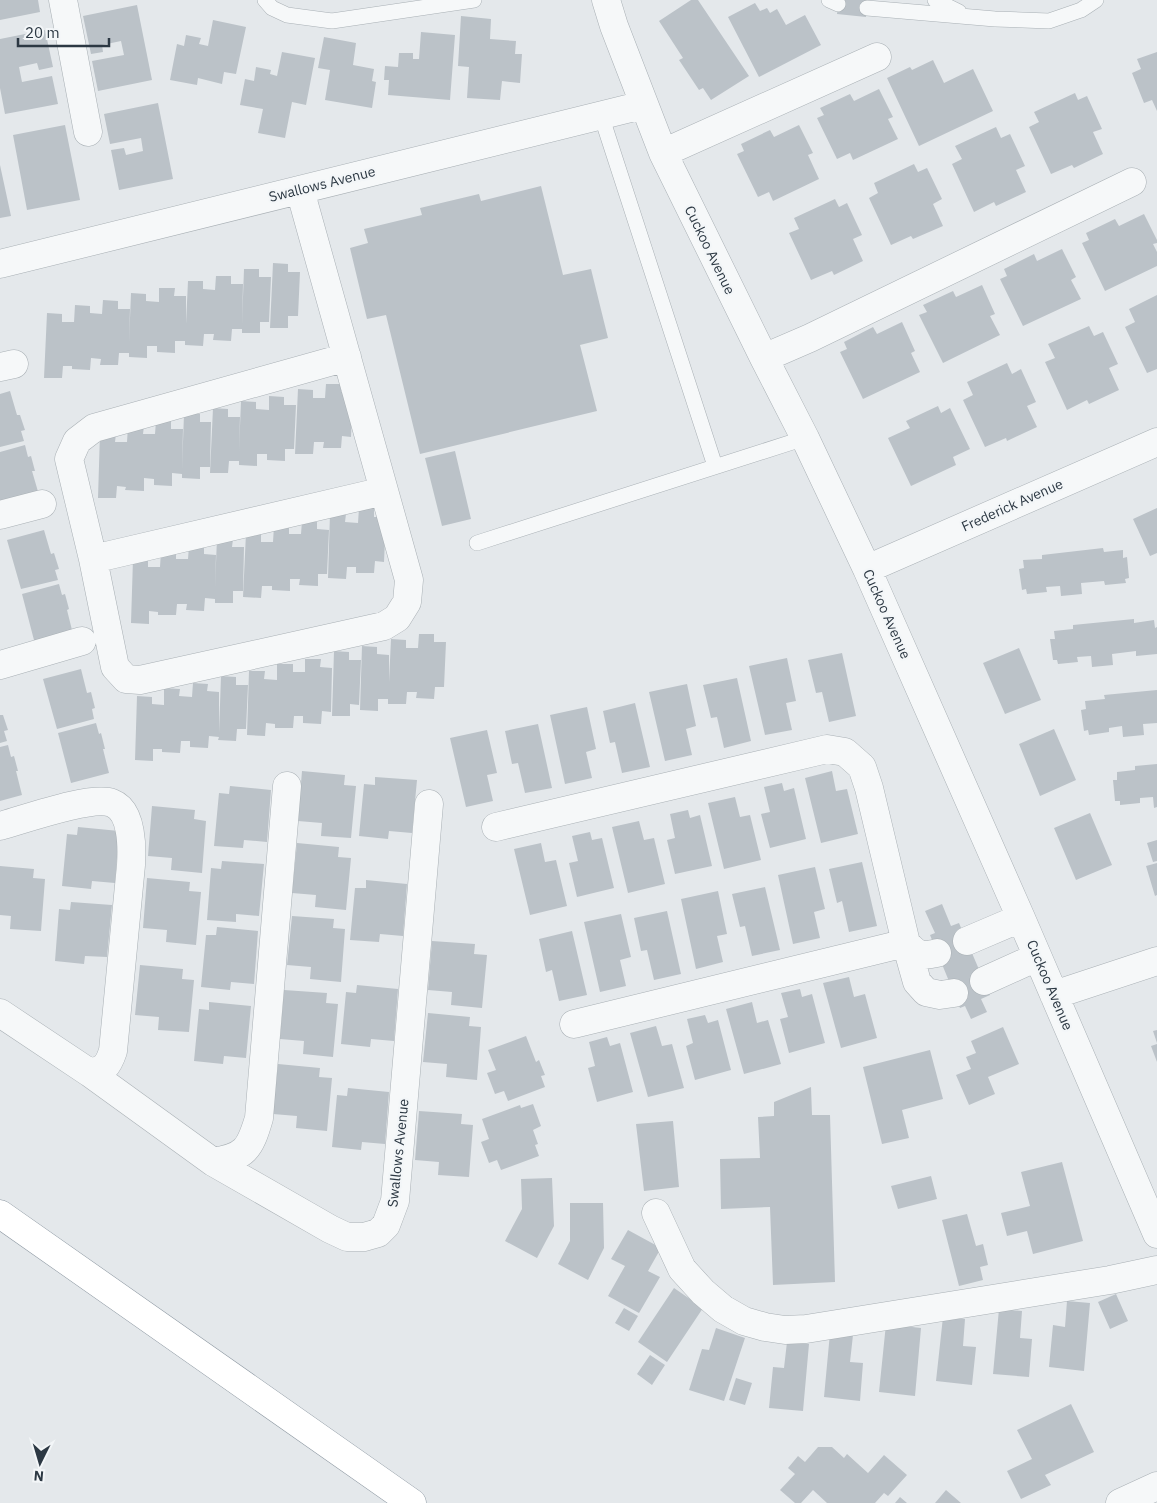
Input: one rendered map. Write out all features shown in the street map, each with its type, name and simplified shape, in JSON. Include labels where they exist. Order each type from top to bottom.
[{"type":"highway","points":[[0,1214],[412,1503]]},
{"type":"street","points":[[63,0],[88,132]]},
{"type":"street","name":"Cuckoo Avenue","points":[[606,0],[643,105],[663,153],[805,438],[867,569],[1021,918],[1157,1234]]},
{"type":"street","points":[[663,153],[877,57]]},
{"type":"street","name":"Swallows Avenue","points":[[0,264],[643,105]]},
{"type":"street","points":[[764,358],[810,338],[1132,182]]},
{"type":"street","points":[[300,190],[409,580],[407,602],[397,618],[384,626],[140,680],[126,679],[116,668],[93,558],[69,459],[77,441],[94,428],[346,357]]},
{"type":"street","name":"Frederick Avenue","points":[[867,569],[1157,442]]},
{"type":"street","points":[[93,558],[384,491]]},
{"type":"street","points":[[0,515],[42,504]]},
{"type":"street","points":[[0,665],[82,641]]},
{"type":"street","points":[[496,826],[827,749],[845,752],[862,767],[869,788],[917,982],[926,992],[940,995],[954,993]]},
{"type":"street","points":[[213,1162],[226,1160],[240,1154],[250,1145],[259,1118],[287,786]]},
{"type":"street","points":[[0,826],[74,805],[103,801],[113,803],[119,809],[124,815],[129,828],[132,844],[131,865],[113,1051],[109,1062],[102,1070],[90,1073]]},
{"type":"street","name":"Swallows Avenue","points":[[0,1013],[90,1073],[213,1162],[330,1229],[348,1237],[364,1237],[378,1233],[386,1225],[396,1201],[429,804]]},
{"type":"street","points":[[967,941],[1021,918]]},
{"type":"street","points":[[906,943],[914,953],[926,956],[938,953]]},
{"type":"street","points":[[574,1024],[906,943]]},
{"type":"street","points":[[984,981],[1037,957]]},
{"type":"street","points":[[1054,995],[1157,962]]},
{"type":"street","points":[[656,1213],[682,1268],[703,1292],[723,1309],[744,1321],[786,1330],[806,1329],[1100,1282],[1157,1270]]},
{"type":"street","points":[[1120,1503],[1157,1486]]},
{"type":"lane","points":[[265,0],[272,8],[287,15],[332,21],[474,0]]},
{"type":"lane","points":[[934,0],[969,16]]},
{"type":"lane","points":[[867,8],[1049,22],[1081,10],[1096,0]]},
{"type":"lane","points":[[601,115],[715,466]]},
{"type":"lane","points":[[476,543],[805,438]]},
{"type":"building","points":[[0,0],[38,0],[40,12],[0,20]]},
{"type":"building","points":[[691,0],[698,0],[749,76],[711,100],[703,88],[699,90],[679,60],[683,58],[659,21]]},
{"type":"building","points":[[839,0],[868,0],[866,17],[837,14]]},
{"type":"building","points":[[755,3],[760,11],[767,8],[770,13],[777,9],[786,25],[805,15],[821,45],[759,77],[728,17]]},
{"type":"building","points":[[137,5],[152,80],[98,91],[92,61],[124,55],[121,41],[102,45],[103,52],[91,54],[83,16]]},
{"type":"building","points":[[461,16],[491,19],[490,39],[516,41],[515,54],[522,54],[520,83],[502,81],[500,100],[467,98],[469,67],[458,66]]},
{"type":"building","points":[[213,20],[246,27],[236,74],[224,72],[222,84],[198,78],[197,85],[170,80],[177,44],[184,46],[186,35],[201,38],[199,44],[208,46]]},
{"type":"building","points":[[45,30],[53,67],[39,70],[37,63],[19,67],[22,82],[52,76],[58,104],[5,114],[0,88],[0,39]]},
{"type":"building","points":[[421,32],[455,35],[450,100],[388,95],[389,80],[384,80],[385,66],[398,67],[399,53],[413,53],[413,59],[419,59]]},
{"type":"building","points":[[324,37],[356,43],[353,65],[374,69],[372,81],[376,82],[372,108],[325,100],[330,70],[318,68]]},
{"type":"building","points":[[282,52],[315,58],[306,105],[292,102],[285,138],[258,133],[263,109],[240,105],[245,79],[254,81],[256,67],[271,70],[270,74],[277,76]]},
{"type":"building","points":[[1157,52],[1157,111],[1152,100],[1144,103],[1132,73],[1141,69],[1137,59]]},
{"type":"building","points":[[933,60],[944,83],[973,69],[993,111],[919,146],[887,78],[910,67],[912,70]]},
{"type":"building","points":[[879,89],[893,117],[888,119],[898,139],[853,160],[850,153],[837,159],[817,118],[824,115],[820,108],[850,94],[854,101]]},
{"type":"building","points":[[1075,93],[1078,100],[1087,96],[1102,129],[1093,132],[1103,154],[1074,168],[1072,165],[1051,174],[1029,127],[1039,122],[1034,112]]},
{"type":"building","points":[[158,103],[173,179],[119,190],[111,150],[124,148],[126,155],[143,151],[141,138],[110,144],[104,114]]},
{"type":"building","points":[[65,125],[80,200],[27,210],[13,135]]},
{"type":"building","points":[[799,125],[813,153],[808,155],[819,179],[773,201],[769,192],[758,197],[737,154],[744,151],[741,144],[770,130],[774,137]]},
{"type":"building","points":[[996,127],[1001,138],[1010,134],[1025,166],[1016,170],[1026,192],[996,206],[994,202],[974,212],[952,164],[962,159],[955,146]]},
{"type":"building","points":[[914,164],[918,172],[927,168],[942,199],[933,204],[943,226],[913,239],[911,236],[891,245],[869,198],[878,193],[874,183]]},
{"type":"building","points":[[0,165],[11,216],[0,218]]},
{"type":"building","points":[[541,186],[563,275],[591,269],[608,338],[580,345],[597,411],[420,454],[386,315],[367,319],[350,248],[368,243],[364,229],[422,215],[420,208],[479,194],[481,201]]},
{"type":"building","points":[[835,199],[839,207],[847,203],[862,235],[853,239],[863,261],[834,275],[832,271],[811,280],[789,233],[799,229],[794,218]]},
{"type":"building","points":[[1144,214],[1157,240],[1157,243],[1153,244],[1157,252],[1157,266],[1105,291],[1082,243],[1089,240],[1086,233],[1115,219],[1119,226]]},
{"type":"building","points":[[1062,249],[1076,277],[1071,280],[1081,299],[1023,326],[1000,279],[1007,276],[1004,269],[1034,254],[1037,261]]},
{"type":"building","points":[[273,263],[288,264],[288,272],[300,272],[298,316],[288,316],[288,328],[270,328]]},
{"type":"building","points":[[244,269],[259,269],[259,277],[271,277],[269,322],[260,322],[260,333],[242,333],[242,329],[232,329],[231,341],[213,340],[214,334],[204,334],[203,346],[185,345],[185,341],[175,341],[175,353],[157,352],[157,346],[147,346],[147,358],[129,357],[129,353],[119,353],[118,365],[100,365],[101,359],[91,358],[90,370],[72,369],[72,366],[63,366],[62,378],[44,378],[47,313],[62,314],[62,322],[74,322],[75,305],[90,306],[90,313],[102,314],[103,300],[118,301],[118,309],[130,309],[129,343],[131,293],[146,294],[146,301],[159,302],[159,288],[175,288],[174,296],[186,296],[186,324],[188,281],[203,281],[203,289],[215,290],[216,276],[231,276],[231,284],[243,284],[242,325]]},
{"type":"building","points":[[982,285],[995,314],[990,316],[1000,335],[943,363],[919,315],[927,312],[923,305],[953,291],[956,297]]},
{"type":"building","points":[[1157,295],[1157,369],[1147,373],[1125,327],[1135,322],[1129,309]]},
{"type":"building","points":[[902,322],[915,351],[911,353],[920,372],[863,399],[840,352],[847,349],[844,342],[873,327],[877,334]]},
{"type":"building","points":[[1089,326],[1094,336],[1103,332],[1118,364],[1109,368],[1119,390],[1089,404],[1087,400],[1067,410],[1045,362],[1055,358],[1048,344]]},
{"type":"building","points":[[1007,363],[1012,374],[1021,369],[1036,402],[1027,406],[1037,427],[1007,441],[1006,438],[985,447],[963,400],[973,395],[967,382]]},
{"type":"building","points":[[326,384],[341,384],[341,392],[353,392],[351,437],[342,436],[341,448],[323,448],[324,442],[314,442],[313,454],[295,454],[298,389],[313,390],[313,398],[325,398]]},
{"type":"building","points":[[10,391],[17,415],[20,415],[25,430],[21,431],[24,441],[0,447],[0,394]]},
{"type":"building","points":[[269,396],[284,397],[284,405],[296,405],[294,449],[285,449],[285,461],[267,460],[267,454],[257,454],[257,466],[239,465],[239,461],[229,461],[228,473],[210,473],[213,408],[228,409],[228,417],[240,417],[239,451],[241,401],[256,402],[256,409],[269,410]]},
{"type":"building","points":[[938,406],[941,413],[950,408],[970,449],[953,457],[956,465],[911,486],[888,438],[910,428],[906,421]]},
{"type":"building","points":[[184,414],[200,414],[200,422],[211,422],[210,467],[200,467],[200,479],[182,478],[182,474],[172,473],[172,486],[154,485],[154,479],[144,478],[144,491],[125,490],[126,487],[117,486],[116,498],[98,498],[100,433],[116,434],[115,442],[127,442],[128,426],[144,426],[143,434],[155,434],[156,421],[171,421],[171,429],[183,429],[182,470]]},
{"type":"building","points":[[25,445],[28,457],[31,456],[35,471],[32,471],[39,495],[0,502],[0,452]]},
{"type":"building","points":[[455,451],[471,519],[442,526],[425,458]]},
{"type":"building","points":[[359,508],[374,509],[374,517],[386,517],[384,562],[375,561],[374,573],[356,573],[356,567],[347,567],[346,579],[328,578],[330,514],[346,514],[345,522],[358,523]]},
{"type":"building","points":[[1157,508],[1157,553],[1150,556],[1133,519]]},
{"type":"building","points":[[302,521],[317,522],[317,529],[329,530],[327,574],[318,574],[318,586],[299,585],[300,579],[290,579],[290,591],[272,590],[272,586],[262,586],[261,598],[243,597],[246,533],[261,534],[261,542],[273,542],[274,526],[289,527],[289,534],[301,534]]},
{"type":"building","points":[[44,530],[51,554],[54,553],[59,569],[55,570],[58,580],[21,589],[7,540]]},
{"type":"building","points":[[217,538],[233,539],[232,547],[244,547],[243,591],[233,591],[233,603],[215,603],[215,599],[205,598],[204,611],[186,610],[187,604],[177,604],[176,615],[158,615],[158,612],[149,611],[149,624],[131,623],[133,559],[148,559],[148,567],[160,567],[161,551],[176,551],[176,559],[188,559],[189,546],[204,546],[204,554],[216,555],[215,588]]},
{"type":"building","points":[[1103,548],[1104,552],[1123,550],[1123,558],[1127,557],[1129,578],[1125,579],[1126,583],[1105,585],[1104,581],[1081,583],[1082,594],[1061,596],[1060,586],[1046,587],[1047,592],[1027,594],[1026,589],[1022,590],[1019,569],[1024,568],[1023,560],[1042,559],[1042,555]]},
{"type":"building","points":[[59,584],[62,595],[65,594],[73,634],[35,644],[22,594]]},
{"type":"building","points":[[1134,619],[1134,623],[1154,620],[1155,628],[1157,627],[1157,654],[1136,656],[1136,651],[1112,654],[1113,665],[1092,667],[1091,656],[1077,657],[1078,662],[1058,664],[1057,660],[1053,660],[1050,639],[1055,639],[1054,631],[1073,629],[1073,625]]},
{"type":"building","points":[[419,634],[434,634],[434,642],[446,642],[444,687],[435,687],[434,699],[416,698],[417,692],[407,692],[406,704],[388,704],[388,699],[378,699],[378,711],[360,710],[362,646],[377,647],[377,654],[389,655],[389,682],[391,639],[406,640],[406,648],[418,648]]},
{"type":"building","points":[[1019,648],[1041,700],[1005,714],[983,663]]},
{"type":"building","points":[[334,651],[349,652],[349,660],[361,660],[359,705],[350,704],[350,716],[332,716]]},
{"type":"building","points":[[842,653],[856,716],[829,722],[822,692],[816,693],[808,660]]},
{"type":"building","points":[[787,658],[796,701],[786,703],[792,730],[765,735],[749,666]]},
{"type":"building","points":[[305,659],[321,659],[320,667],[332,668],[331,712],[322,711],[321,724],[303,723],[303,716],[294,716],[293,728],[275,728],[275,724],[266,723],[265,736],[247,735],[249,671],[265,671],[264,679],[277,680],[277,664],[293,664],[293,672],[305,672]]},
{"type":"building","points":[[81,669],[87,693],[91,692],[95,708],[92,709],[94,719],[57,729],[43,679]]},
{"type":"building","points":[[221,676],[236,677],[236,685],[248,685],[246,729],[237,729],[236,741],[218,740],[219,737],[209,736],[208,748],[190,747],[190,741],[181,741],[180,753],[162,752],[162,749],[153,749],[153,761],[135,760],[137,696],[152,697],[152,704],[164,705],[164,688],[180,689],[179,696],[192,697],[193,683],[208,684],[207,691],[219,692],[219,733]]},
{"type":"building","points":[[737,678],[751,741],[724,748],[717,717],[711,718],[703,685]]},
{"type":"building","points":[[687,684],[696,726],[686,729],[692,755],[665,761],[649,692]]},
{"type":"building","points":[[1157,690],[1157,723],[1143,724],[1144,735],[1123,737],[1122,726],[1109,728],[1109,732],[1089,735],[1088,730],[1084,731],[1081,710],[1086,709],[1085,701],[1105,699],[1104,695]]},
{"type":"building","points":[[635,703],[650,767],[622,773],[615,742],[610,743],[603,711]]},
{"type":"building","points":[[587,707],[596,749],[586,752],[592,778],[565,784],[550,715]]},
{"type":"building","points":[[0,715],[3,715],[8,730],[4,731],[7,741],[0,743]]},
{"type":"building","points":[[96,723],[99,734],[101,733],[109,773],[71,783],[58,733]]},
{"type":"building","points":[[538,724],[552,788],[525,793],[518,763],[512,764],[505,731]]},
{"type":"building","points":[[1054,729],[1076,780],[1040,796],[1019,744]]},
{"type":"building","points":[[487,730],[497,773],[487,775],[493,801],[466,807],[450,738]]},
{"type":"building","points":[[8,745],[11,757],[14,756],[22,795],[0,801],[0,747]]},
{"type":"building","points":[[1157,764],[1157,807],[1154,808],[1153,797],[1140,798],[1140,803],[1120,805],[1120,801],[1115,801],[1113,780],[1117,780],[1117,772],[1135,770],[1135,766]]},
{"type":"building","points":[[302,771],[345,775],[344,785],[356,786],[351,838],[321,836],[322,823],[298,821]]},
{"type":"building","points":[[832,771],[836,791],[847,789],[858,834],[821,843],[805,778]]},
{"type":"building","points":[[375,777],[417,780],[412,833],[389,831],[388,839],[359,836],[364,784],[375,785]]},
{"type":"building","points":[[782,783],[784,791],[794,788],[806,839],[770,848],[761,814],[770,812],[764,787]]},
{"type":"building","points":[[230,786],[271,790],[267,842],[244,840],[243,848],[214,846],[219,793],[229,794]]},
{"type":"building","points":[[735,797],[740,817],[750,815],[761,860],[724,869],[708,803]]},
{"type":"building","points":[[152,806],[195,810],[194,819],[206,821],[202,873],[171,870],[172,858],[148,856]]},
{"type":"building","points":[[688,810],[690,818],[700,815],[712,866],[675,874],[667,840],[675,838],[670,814]]},
{"type":"building","points":[[1090,813],[1112,865],[1076,880],[1054,828]]},
{"type":"building","points":[[639,821],[644,840],[654,838],[665,884],[628,893],[612,827]]},
{"type":"building","points":[[78,827],[119,831],[115,883],[92,881],[91,889],[62,886],[67,834],[77,835]]},
{"type":"building","points":[[590,832],[592,840],[602,838],[614,888],[577,897],[569,863],[578,861],[572,836]]},
{"type":"building","points":[[1157,840],[1157,861],[1153,862],[1147,843]]},
{"type":"building","points":[[297,843],[339,847],[338,857],[351,858],[346,910],[315,907],[316,895],[292,893]]},
{"type":"building","points":[[541,843],[545,862],[556,860],[567,906],[530,915],[514,849]]},
{"type":"building","points":[[222,861],[264,864],[259,916],[236,914],[236,922],[207,920],[211,868],[221,869]]},
{"type":"building","points":[[862,862],[877,926],[849,932],[842,901],[837,903],[829,869]]},
{"type":"building","points":[[1157,863],[1157,895],[1155,896],[1146,866]]},
{"type":"building","points":[[0,866],[34,869],[33,878],[45,879],[41,931],[10,929],[11,916],[0,915]]},
{"type":"building","points":[[815,867],[825,909],[814,912],[820,938],[793,944],[778,875]]},
{"type":"building","points":[[147,878],[190,882],[189,891],[201,892],[196,945],[166,942],[167,930],[143,928]]},
{"type":"building","points":[[366,880],[407,884],[403,936],[380,934],[379,942],[350,940],[355,888],[366,888]]},
{"type":"building","points":[[765,887],[780,950],[752,956],[745,926],[740,927],[732,894]]},
{"type":"building","points":[[718,891],[727,934],[717,936],[723,962],[696,969],[681,899]]},
{"type":"building","points":[[71,902],[112,905],[107,957],[85,956],[84,964],[55,961],[59,909],[70,910]]},
{"type":"building","points":[[942,904],[951,926],[959,923],[990,995],[981,999],[987,1012],[971,1019],[965,1006],[960,1008],[930,935],[935,933],[925,911]]},
{"type":"building","points":[[667,911],[681,974],[654,980],[647,950],[641,951],[634,918]]},
{"type":"building","points":[[621,914],[631,957],[620,960],[626,986],[600,992],[584,922]]},
{"type":"building","points":[[292,916],[334,919],[333,928],[345,929],[341,982],[310,979],[311,967],[287,965]]},
{"type":"building","points":[[217,927],[258,931],[254,984],[231,982],[230,990],[201,987],[206,935],[216,935]]},
{"type":"building","points":[[572,931],[587,995],[559,1001],[552,970],[546,972],[539,939]]},
{"type":"building","points":[[432,941],[475,944],[474,954],[487,955],[482,1008],[451,1005],[452,992],[428,990]]},
{"type":"building","points":[[140,965],[183,969],[182,979],[194,980],[189,1032],[158,1030],[159,1017],[135,1015]]},
{"type":"building","points":[[849,977],[854,997],[865,994],[877,1038],[841,1048],[823,983]]},
{"type":"building","points":[[357,985],[398,989],[394,1041],[371,1039],[370,1047],[341,1044],[346,992],[356,993]]},
{"type":"building","points":[[800,989],[802,997],[812,994],[825,1043],[789,1053],[780,1019],[788,1017],[781,993]]},
{"type":"building","points":[[284,990],[327,993],[326,1003],[338,1004],[333,1057],[303,1054],[304,1041],[280,1039]]},
{"type":"building","points":[[209,1002],[251,1006],[246,1058],[224,1056],[223,1064],[194,1061],[199,1009],[209,1010]]},
{"type":"building","points":[[752,1002],[757,1023],[768,1020],[781,1064],[744,1074],[726,1009]]},
{"type":"building","points":[[428,1013],[470,1017],[469,1026],[481,1027],[477,1080],[446,1077],[447,1064],[423,1062]]},
{"type":"building","points":[[705,1015],[708,1023],[718,1020],[731,1070],[695,1080],[686,1046],[693,1043],[687,1019]]},
{"type":"building","points":[[656,1026],[662,1046],[672,1044],[684,1088],[648,1097],[630,1033]]},
{"type":"building","points":[[1003,1027],[1019,1064],[988,1077],[995,1094],[969,1105],[956,1075],[971,1069],[966,1057],[976,1053],[971,1041]]},
{"type":"building","points":[[1157,1030],[1157,1043],[1153,1031]]},
{"type":"building","points":[[526,1036],[536,1062],[539,1060],[545,1075],[541,1076],[545,1087],[508,1101],[504,1091],[495,1094],[487,1073],[496,1070],[488,1050]]},
{"type":"building","points":[[607,1037],[610,1046],[620,1043],[633,1092],[597,1102],[588,1068],[595,1066],[589,1042]]},
{"type":"building","points":[[1157,1044],[1157,1062],[1151,1046]]},
{"type":"building","points":[[930,1050],[943,1099],[902,1110],[909,1138],[882,1144],[863,1067]]},
{"type":"building","points":[[278,1064],[320,1068],[319,1077],[332,1078],[327,1131],[296,1128],[297,1116],[273,1114]]},
{"type":"building","points":[[811,1087],[812,1115],[830,1115],[835,1282],[773,1285],[770,1207],[721,1209],[720,1159],[760,1158],[758,1117],[774,1116],[774,1102]]},
{"type":"building","points":[[348,1088],[389,1092],[385,1144],[362,1142],[361,1150],[332,1147],[337,1095],[347,1096]]},
{"type":"building","points":[[533,1104],[541,1126],[533,1130],[538,1144],[535,1145],[539,1156],[501,1170],[497,1160],[489,1163],[481,1142],[489,1139],[482,1119],[520,1105],[521,1108]]},
{"type":"building","points":[[419,1111],[462,1114],[461,1124],[473,1125],[469,1177],[438,1175],[439,1162],[415,1160]]},
{"type":"building","points":[[673,1121],[679,1187],[644,1191],[636,1124]]},
{"type":"building","points":[[1062,1162],[1083,1241],[1033,1254],[1027,1231],[1007,1236],[1001,1213],[1030,1206],[1021,1172]]},
{"type":"building","points":[[931,1176],[937,1199],[898,1209],[891,1186]]},
{"type":"building","points":[[552,1178],[554,1226],[537,1258],[505,1241],[522,1209],[521,1179]]},
{"type":"building","points":[[570,1203],[603,1203],[604,1248],[588,1280],[558,1264],[570,1241]]},
{"type":"building","points":[[967,1214],[976,1246],[983,1244],[988,1265],[980,1267],[983,1280],[959,1286],[942,1220]]},
{"type":"building","points":[[628,1230],[661,1248],[648,1271],[660,1277],[639,1313],[608,1296],[625,1266],[611,1259]]},
{"type":"building","points":[[674,1288],[703,1308],[667,1362],[638,1342]]},
{"type":"building","points":[[1116,1294],[1128,1321],[1110,1329],[1098,1302]]},
{"type":"building","points":[[1067,1301],[1090,1303],[1084,1371],[1049,1367],[1053,1325],[1065,1327]]},
{"type":"building","points":[[624,1308],[638,1316],[629,1331],[615,1323]]},
{"type":"building","points":[[999,1309],[1022,1311],[1020,1338],[1032,1339],[1029,1377],[993,1374]]},
{"type":"building","points":[[943,1317],[965,1319],[963,1346],[976,1347],[972,1385],[936,1381]]},
{"type":"building","points":[[886,1324],[921,1328],[915,1396],[879,1392]]},
{"type":"building","points":[[716,1328],[745,1338],[724,1401],[689,1390],[702,1349],[709,1350]]},
{"type":"building","points":[[830,1333],[853,1335],[850,1362],[863,1363],[860,1401],[824,1397]]},
{"type":"building","points":[[787,1342],[809,1344],[803,1411],[769,1408],[773,1367],[784,1368]]},
{"type":"building","points":[[650,1355],[665,1365],[652,1385],[637,1374]]},
{"type":"building","points":[[736,1378],[752,1383],[745,1405],[729,1400]]},
{"type":"building","points":[[1071,1404],[1094,1452],[1045,1475],[1051,1485],[1021,1499],[1007,1471],[1032,1459],[1017,1430]]},
{"type":"building","points":[[818,1447],[832,1447],[844,1458],[847,1454],[868,1473],[884,1455],[907,1475],[888,1496],[884,1493],[875,1503],[827,1503],[813,1490],[801,1503],[795,1503],[780,1490],[795,1474],[788,1468],[798,1456],[805,1462]]},
{"type":"building","points":[[946,1490],[961,1503],[935,1503]]},
{"type":"building","points":[[900,1497],[907,1503],[895,1503]]}]
